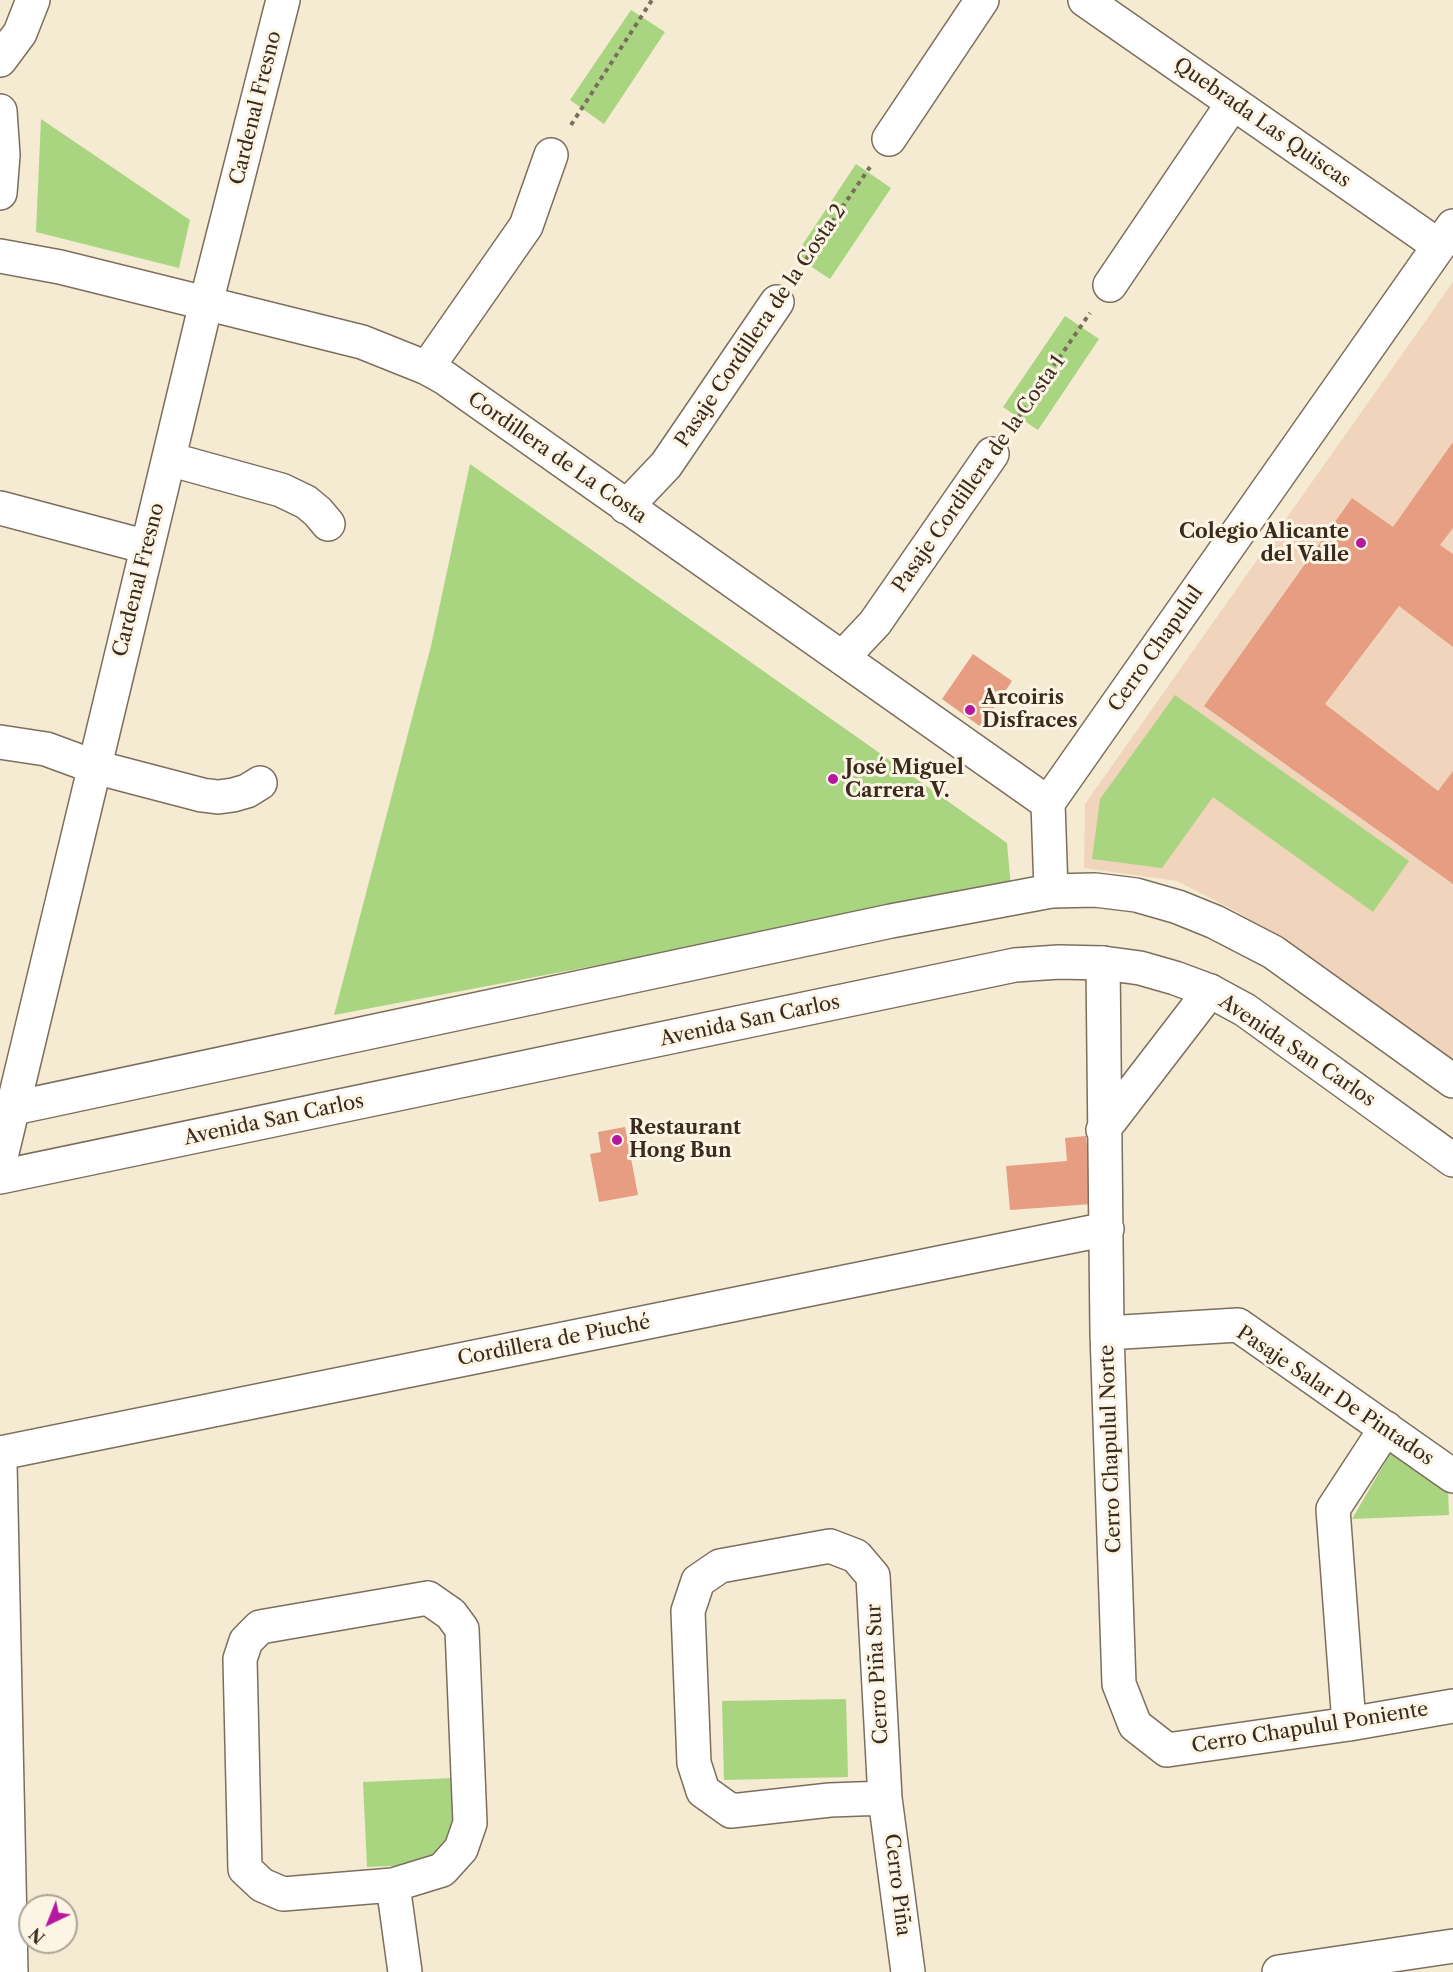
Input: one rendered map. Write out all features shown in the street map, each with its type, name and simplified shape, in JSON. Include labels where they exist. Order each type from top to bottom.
[{"type":"street","points":[[0,60],[20,33],[33,0]]},
{"type":"street","name":"Cardenal Fresno","points":[[0,1161],[6,1110],[94,768],[206,303],[283,0]]},
{"type":"street","points":[[889,139],[981,0]]},
{"type":"street","name":"Quebrada Las Quiscas","points":[[1086,0],[1233,103],[1446,236]]},
{"type":"street","points":[[1110,285],[1233,103]]},
{"type":"street","points":[[0,111],[3,155],[0,193]]},
{"type":"street","points":[[427,368],[525,226],[552,154]]},
{"type":"street","name":"Cerro Chapulul","points":[[1048,802],[1446,236]]},
{"type":"street","name":"Cordillera de La Costa","points":[[0,256],[60,267],[362,342],[427,368],[1048,802]]},
{"type":"street","name":"Pasaje Cordillera de la Costa 2","points":[[626,507],[666,465],[777,302]]},
{"type":"street","name":"Pasaje Cordillera de la Costa 1","points":[[842,658],[875,623],[992,454]]},
{"type":"street","points":[[169,459],[281,490],[306,502],[328,524]]},
{"type":"street","points":[[0,508],[147,547]]},
{"type":"street","points":[[0,742],[46,749],[94,768],[202,795],[218,797],[233,795],[247,791],[260,783]]},
{"type":"street","points":[[1048,802],[1051,891]]},
{"type":"street","points":[[6,1110],[879,924],[1051,891],[1095,890],[1136,895],[1178,908],[1215,922],[1273,952],[1453,1081]]},
{"type":"street","name":"Avenida San Carlos","points":[[0,1177],[1015,965],[1059,962],[1103,963],[1167,975],[1210,991],[1245,1010],[1453,1160]]},
{"type":"street","name":"Cerro Chapulul Norte","points":[[1103,963],[1103,1130],[1107,1229],[1107,1333],[1119,1684],[1135,1725],[1167,1750]]},
{"type":"street","points":[[1103,1130],[1210,991]]},
{"type":"street","name":"Cordillera de Piuché","points":[[0,1453],[1107,1229]]},
{"type":"street","name":"Pasaje Salar De Pintados","points":[[1107,1333],[1239,1325],[1453,1476]]},
{"type":"street","points":[[1349,1724],[1333,1509],[1386,1428]]},
{"type":"street","points":[[0,1463],[1,1587],[12,1972]]},
{"type":"street","name":"Cerro Piña Sur","points":[[830,1546],[856,1556],[873,1576],[885,1798],[830,1800],[731,1811],[702,1791],[694,1762],[688,1611],[699,1581],[720,1566],[830,1546]]},
{"type":"street","points":[[428,1598],[451,1614],[462,1629],[470,1823],[461,1849],[442,1870],[393,1885],[283,1894],[262,1886],[244,1869],[240,1659],[246,1641],[260,1627],[428,1598]]},
{"type":"street","name":"Cerro Chapulul Poniente","points":[[1167,1750],[1349,1724],[1453,1706]]},
{"type":"street","name":"Cerro Piña","points":[[885,1798],[908,1972]]},
{"type":"street","points":[[393,1885],[405,1972]]},
{"type":"street","points":[[1279,1972],[1453,1946]]},
{"type":"path","points":[[552,154],[652,0]]},
{"type":"path","name":"Pasaje Cordillera de la Costa 2","points":[[777,302],[889,139]]},
{"type":"path","name":"Pasaje Cordillera de la Costa 1","points":[[992,454],[1110,285]]},
{"type":"shaded area","name":"Colegio Alicante del Valle","points":[[1453,282],[1453,1061],[1241,914],[1177,881],[1084,868],[1085,804]]},
{"type":"green space","points":[[631,10],[665,32],[604,124],[570,100]]},
{"type":"green space","points":[[41,119],[190,220],[179,268],[36,232]]},
{"type":"green space","points":[[856,164],[891,188],[830,279],[795,256]]},
{"type":"green space","points":[[1065,316],[1099,339],[1038,430],[1003,407]]},
{"type":"green space","points":[[470,464],[1007,843],[1011,887],[334,1015],[431,646]]},
{"type":"green space","points":[[1175,695],[1409,861],[1373,912],[1213,797],[1162,868],[1092,859],[1100,799]]},
{"type":"green space","points":[[1394,1447],[1448,1488],[1449,1515],[1352,1519]]},
{"type":"green space","points":[[846,1699],[848,1777],[724,1780],[722,1701]]},
{"type":"green space","points":[[453,1778],[456,1863],[367,1867],[363,1782]]},
{"type":"building","points":[[1453,442],[1453,528],[1440,545],[1453,554],[1453,647],[1399,606],[1325,704],[1438,791],[1453,771],[1453,884],[1204,706],[1352,498],[1393,527]]},
{"type":"building","points":[[973,654],[1012,681],[981,727],[942,699]]},
{"type":"building","points":[[625,1127],[638,1195],[599,1202],[590,1154],[601,1152],[598,1132]]},
{"type":"building","points":[[1086,1136],[1092,1204],[1010,1210],[1006,1166],[1067,1161],[1065,1138]]},
{"type":"place","name":"Colegio Alicante del Valle","points":[[1361,543]]},
{"type":"place","name":"Arcoiris Disfraces","points":[[970,710]]},
{"type":"place","name":"José Miguel Carrera V.","points":[[833,779]]},
{"type":"place","name":"Restaurant Hong Bun","points":[[617,1140]]}]
